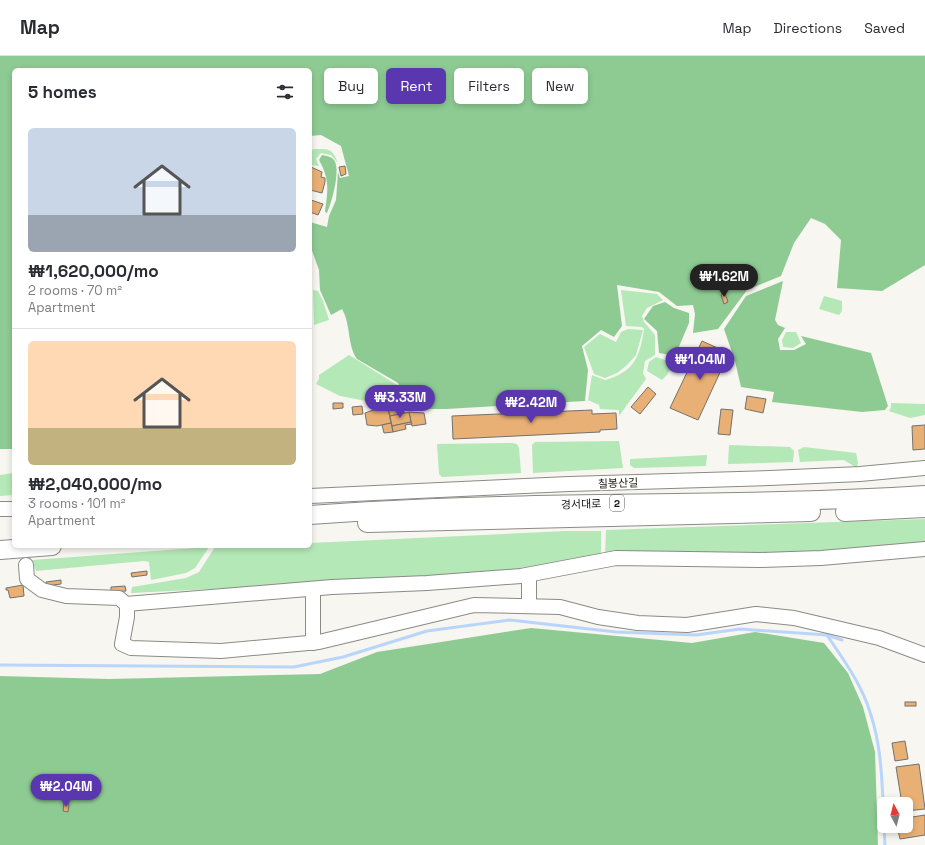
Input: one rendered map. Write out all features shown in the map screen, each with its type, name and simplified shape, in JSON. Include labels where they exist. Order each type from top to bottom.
[{"type":"main road","name":"경서대로","points":[[312,515],[352,511],[602,503],[847,500],[925,495]]},
{"type":"main road","name":"경서대로","points":[[312,527],[356,524],[925,508]]},
{"type":"main road","points":[[0,538],[12,537]]},
{"type":"main road","points":[[0,550],[26,548]]},
{"type":"street","name":"칠봉산길","points":[[312,496],[569,484],[777,478],[860,474],[925,468]]},
{"type":"street","points":[[0,509],[12,509]]},
{"type":"street","points":[[126,604],[313,589],[434,583],[529,575],[616,558],[767,560],[821,558],[925,549]]},
{"type":"street","points":[[26,565],[27,579],[42,590],[66,596],[119,598],[126,604],[127,617],[122,644],[131,648],[221,651],[313,643],[474,605],[560,607],[598,617],[638,623],[687,625],[756,614],[794,618],[879,638],[925,655]]},
{"type":"street","points":[[529,575],[529,606]]},
{"type":"street","points":[[313,589],[313,643]]},
{"type":"green space","points":[[0,56],[925,56],[925,265],[882,291],[837,288],[841,240],[825,224],[811,218],[794,243],[781,276],[747,290],[718,329],[693,333],[695,314],[693,305],[677,306],[659,292],[617,285],[622,326],[614,337],[601,330],[582,346],[588,370],[585,401],[446,409],[405,409],[403,392],[398,383],[357,359],[352,347],[347,321],[342,309],[331,315],[320,290],[319,270],[312,251],[312,223],[327,227],[329,216],[336,200],[338,172],[340,178],[349,176],[341,146],[321,135],[312,136],[312,68],[12,68],[12,449],[0,449]]},
{"type":"green space","points":[[312,150],[329,150],[334,154],[338,163],[331,155],[321,153],[316,159],[319,166],[312,165]]},
{"type":"green space","points":[[322,155],[328,156],[334,160],[337,171],[333,194],[327,213],[325,212],[327,179],[319,160]]},
{"type":"green space","points":[[783,281],[775,320],[778,325],[785,328],[778,339],[780,350],[794,350],[806,344],[801,336],[871,353],[888,406],[885,410],[862,412],[772,402],[774,392],[741,387],[735,361],[724,329],[746,296]]},
{"type":"green space","points":[[313,290],[318,291],[329,320],[314,325]]},
{"type":"green space","points":[[621,290],[657,294],[663,300],[647,308],[642,316],[644,322],[655,335],[655,355],[645,361],[643,373],[646,379],[619,416],[619,410],[600,409],[599,405],[588,400],[592,375],[605,380],[615,377],[629,368],[638,355],[644,329],[642,327],[626,326]]},
{"type":"green space","points":[[824,296],[842,301],[842,311],[839,315],[819,309]]},
{"type":"green space","points":[[665,302],[674,308],[689,313],[689,323],[675,356],[659,353],[657,331],[644,319],[653,306]]},
{"type":"green space","points":[[628,329],[643,330],[636,355],[617,373],[605,378],[594,374],[584,347],[600,334],[616,342],[621,332]]},
{"type":"green space","points":[[786,332],[796,332],[801,343],[793,348],[783,347],[782,340]]},
{"type":"green space","points":[[349,355],[397,385],[401,393],[402,408],[340,396],[316,384],[319,379],[319,375]]},
{"type":"green space","points":[[656,357],[674,363],[667,375],[662,380],[647,371],[649,362]]},
{"type":"green space","points":[[891,403],[925,404],[925,415],[910,418],[889,411]]},
{"type":"green space","points":[[619,441],[623,468],[533,473],[532,445],[535,442]]},
{"type":"green space","points":[[437,444],[517,444],[519,448],[521,473],[442,477],[439,474]]},
{"type":"green space","points":[[729,445],[790,447],[794,451],[793,462],[728,464]]},
{"type":"green space","points":[[804,447],[856,453],[858,463],[857,468],[844,460],[800,462],[798,450]]},
{"type":"green space","points":[[707,455],[706,466],[634,468],[630,465],[630,459]]},
{"type":"green space","points":[[12,473],[12,495],[0,496],[0,475]]},
{"type":"green space","points":[[925,519],[925,543],[852,550],[811,551],[714,558],[605,555],[606,530]]},
{"type":"green space","points":[[566,531],[601,531],[601,555],[498,575],[131,593],[132,587],[186,578],[199,572],[214,548],[312,548],[312,543]]},
{"type":"green space","points":[[208,548],[195,568],[186,573],[151,580],[149,562],[144,561],[36,571],[32,560]]},
{"type":"green space","points":[[531,628],[692,643],[755,632],[824,643],[848,673],[863,707],[875,752],[878,845],[0,845],[0,676],[109,679],[320,674],[377,652]]},
{"type":"building","points":[[345,166],[346,174],[341,176],[339,167]]},
{"type":"building","points":[[312,167],[322,172],[321,177],[325,178],[322,193],[312,190]]},
{"type":"building","points":[[312,200],[323,204],[318,215],[312,213]]},
{"type":"building","points":[[725,293],[728,302],[724,304],[721,295]]},
{"type":"building","points":[[702,341],[729,353],[698,420],[670,408]]},
{"type":"building","points":[[648,387],[656,394],[640,414],[631,407]]},
{"type":"building","points":[[747,396],[766,399],[763,413],[745,409]]},
{"type":"building","points":[[333,403],[343,403],[343,408],[333,409]]},
{"type":"building","points":[[362,406],[363,414],[353,415],[352,407]]},
{"type":"building","points":[[379,408],[379,410],[388,408],[391,423],[377,426],[367,425],[365,413]]},
{"type":"building","points":[[388,408],[405,413],[390,416]]},
{"type":"building","points":[[721,409],[733,410],[730,435],[718,434]]},
{"type":"building","points":[[592,410],[592,414],[616,413],[617,429],[600,430],[600,432],[453,439],[452,416]]},
{"type":"building","points":[[409,412],[424,413],[426,424],[412,426]]},
{"type":"building","points":[[409,412],[411,422],[392,426],[390,416]]},
{"type":"building","points":[[411,422],[412,424],[405,425],[406,429],[393,432],[392,426]]},
{"type":"building","points":[[391,423],[393,432],[384,433],[382,425]]},
{"type":"building","points":[[925,425],[925,449],[913,450],[912,426]]},
{"type":"building","points":[[147,571],[147,575],[132,577],[131,573]]},
{"type":"building","points":[[61,580],[61,584],[46,586],[46,582]]},
{"type":"building","points":[[23,585],[24,596],[10,598],[6,588]]},
{"type":"building","points":[[125,586],[126,591],[111,592],[111,587]]},
{"type":"building","points":[[905,702],[916,702],[916,706],[905,706]]},
{"type":"building","points":[[905,741],[908,759],[895,761],[892,743]]},
{"type":"building","points":[[919,764],[925,809],[913,810],[913,797],[901,797],[896,767]]},
{"type":"building","points":[[64,803],[69,804],[68,812],[63,811]]},
{"type":"building","points":[[925,815],[925,835],[900,839],[899,833],[913,833],[913,817]]},
{"type":"waterway","points":[[0,665],[294,667],[343,657],[427,631],[510,620],[616,632],[696,635],[740,629],[827,635],[842,640]]},
{"type":"waterway","points":[[827,635],[846,663],[867,702],[877,739],[883,797]]},
{"type":"waterway","points":[[884,833],[885,845]]}]
